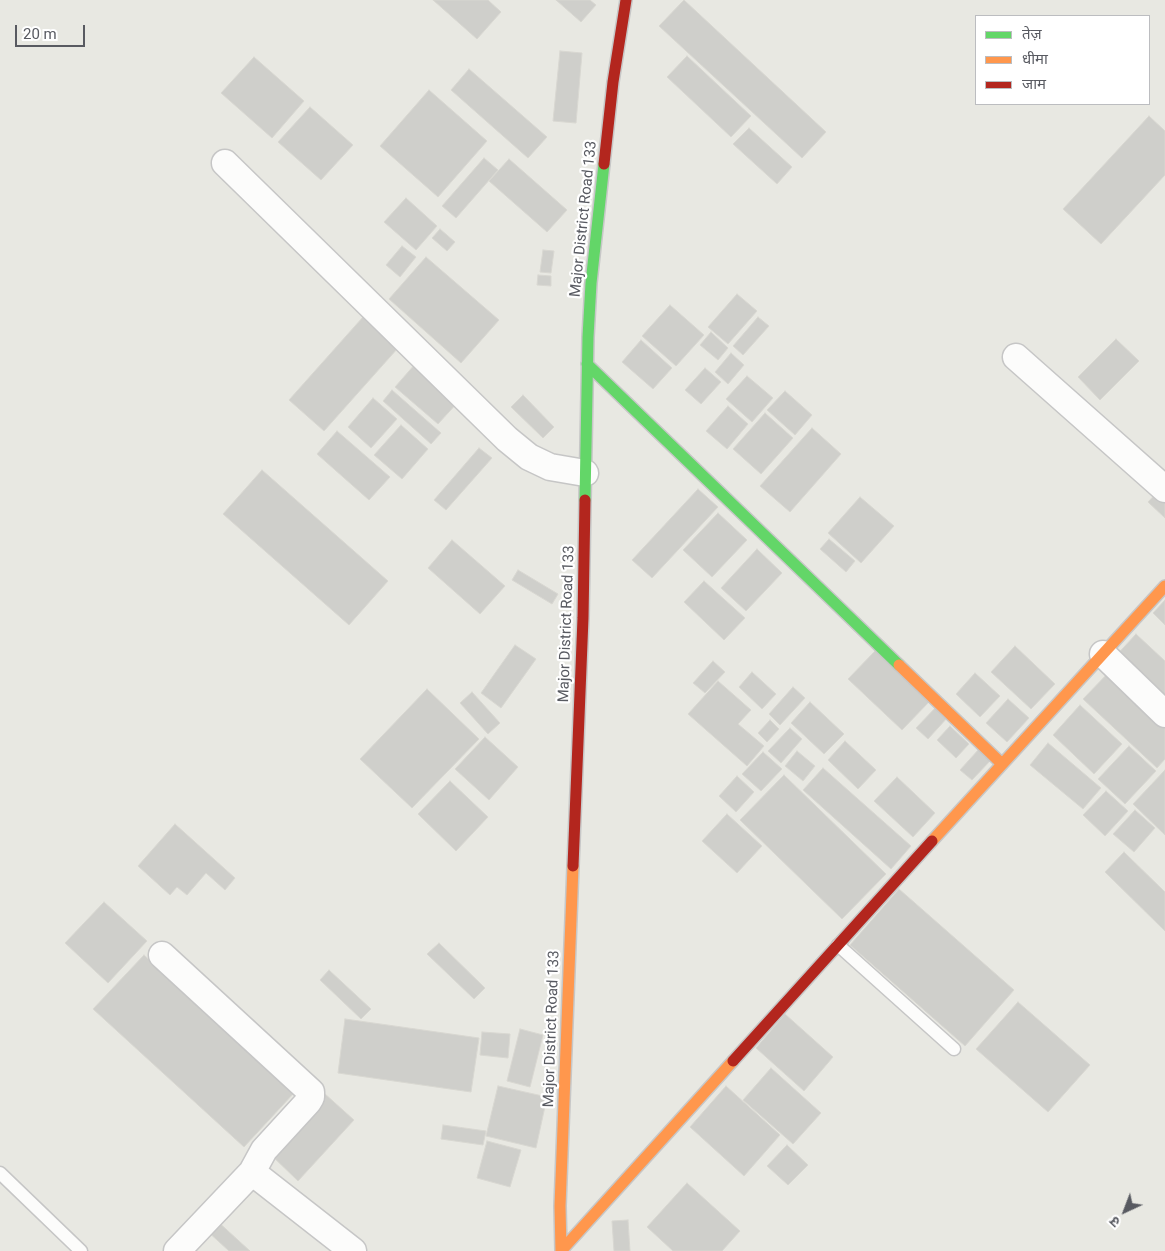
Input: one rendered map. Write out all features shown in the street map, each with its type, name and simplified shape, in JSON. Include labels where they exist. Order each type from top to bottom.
[{"type":"street","name":"Major District Road 133","points":[[561,1251],[560,1206],[583,618],[587,364],[591,283],[613,82],[626,0]]},
{"type":"street","points":[[225,163],[507,439],[530,458],[543,464],[585,473]]},
{"type":"street","points":[[1016,356],[1165,489]]},
{"type":"street","points":[[587,364],[1002,764]]},
{"type":"street","points":[[561,1251],[1165,586]]},
{"type":"street","points":[[1103,654],[1165,714]]},
{"type":"street","points":[[162,954],[311,1092],[312,1097],[264,1150],[252,1172],[177,1251]]},
{"type":"street","points":[[252,1172],[352,1251]]},
{"type":"lane","points":[[838,945],[954,1049]]},
{"type":"lane","points":[[0,1173],[81,1251]]},
{"type":"building","points":[[433,0],[488,0],[501,12],[477,39]]},
{"type":"building","points":[[556,0],[590,0],[596,5],[581,22]]},
{"type":"building","points":[[684,0],[826,132],[802,158],[659,26]]},
{"type":"building","points":[[560,51],[582,53],[576,123],[553,121]]},
{"type":"building","points":[[687,56],[751,116],[731,137],[667,77]]},
{"type":"building","points":[[254,57],[304,101],[272,138],[221,93]]},
{"type":"building","points":[[469,69],[547,137],[528,158],[451,90]]},
{"type":"building","points":[[429,90],[487,141],[438,197],[380,146]]},
{"type":"building","points":[[310,107],[353,145],[321,180],[278,142]]},
{"type":"building","points":[[1149,116],[1165,131],[1165,175],[1101,244],[1063,209]]},
{"type":"building","points":[[749,128],[792,167],[777,184],[733,144]]},
{"type":"building","points":[[484,158],[498,170],[456,218],[442,206]]},
{"type":"building","points":[[509,159],[567,210],[547,232],[489,181]]},
{"type":"building","points":[[406,198],[437,226],[416,250],[384,222]]},
{"type":"building","points":[[440,229],[455,242],[447,251],[432,238]]},
{"type":"building","points":[[402,246],[416,257],[400,277],[386,265]]},
{"type":"building","points":[[543,250],[554,251],[551,273],[540,272]]},
{"type":"building","points":[[426,257],[499,320],[461,363],[389,299]]},
{"type":"building","points":[[538,275],[551,276],[551,286],[537,285]]},
{"type":"building","points":[[737,294],[757,311],[728,344],[708,327]]},
{"type":"building","points":[[670,305],[704,335],[676,366],[642,336]]},
{"type":"building","points":[[363,317],[398,348],[324,431],[289,400]]},
{"type":"building","points":[[758,317],[769,326],[743,355],[733,346]]},
{"type":"building","points":[[711,332],[728,348],[718,360],[700,345]]},
{"type":"building","points":[[1116,339],[1139,361],[1100,400],[1078,377]]},
{"type":"building","points":[[641,340],[672,368],[653,389],[622,362]]},
{"type":"building","points":[[731,353],[744,365],[728,384],[715,372]]},
{"type":"building","points":[[416,363],[459,401],[438,424],[395,387]]},
{"type":"building","points":[[705,368],[721,382],[701,404],[685,390]]},
{"type":"building","points":[[747,376],[773,398],[752,422],[726,399]]},
{"type":"building","points":[[392,390],[441,433],[431,444],[383,401]]},
{"type":"building","points":[[785,391],[812,415],[795,435],[767,410]]},
{"type":"building","points":[[523,395],[554,427],[543,438],[511,407]]},
{"type":"building","points":[[373,398],[397,419],[371,448],[348,427]]},
{"type":"building","points":[[728,406],[748,424],[727,449],[706,431]]},
{"type":"building","points":[[765,413],[793,438],[761,474],[733,449]]},
{"type":"building","points":[[401,425],[428,449],[402,479],[374,455]]},
{"type":"building","points":[[812,428],[841,454],[790,512],[760,486]]},
{"type":"building","points":[[337,431],[390,477],[369,500],[317,454]]},
{"type":"building","points":[[479,448],[492,458],[446,510],[434,500]]},
{"type":"building","points":[[262,470],[388,581],[349,625],[223,514]]},
{"type":"building","points":[[1162,487],[1165,490],[1165,518],[1148,502]]},
{"type":"building","points":[[698,489],[718,507],[652,578],[632,560]]},
{"type":"building","points":[[860,497],[894,526],[861,563],[828,533]]},
{"type":"building","points":[[718,513],[747,540],[712,577],[683,550]]},
{"type":"building","points":[[829,539],[855,561],[846,572],[820,549]]},
{"type":"building","points":[[452,540],[505,586],[480,614],[428,568]]},
{"type":"building","points":[[757,549],[782,573],[746,611],[721,588]]},
{"type":"building","points":[[518,570],[558,594],[552,604],[512,580]]},
{"type":"building","points":[[704,581],[745,618],[724,640],[684,602]]},
{"type":"building","points":[[1165,600],[1165,625],[1153,613]]},
{"type":"building","points":[[1136,634],[1165,661],[1165,704],[1112,660]]},
{"type":"building","points":[[515,645],[536,659],[501,708],[481,693]]},
{"type":"building","points":[[1015,646],[1055,684],[1031,709],[991,672]]},
{"type":"building","points":[[875,651],[929,702],[902,730],[848,679]]},
{"type":"building","points":[[713,661],[725,672],[705,693],[693,683]]},
{"type":"building","points":[[1111,670],[1165,720],[1165,759],[1157,768],[1083,699]]},
{"type":"building","points":[[752,672],[776,694],[762,709],[739,687]]},
{"type":"building","points":[[975,673],[1000,696],[980,717],[956,694]]},
{"type":"building","points":[[718,681],[751,710],[738,724],[764,746],[747,766],[688,714]]},
{"type":"building","points":[[793,687],[805,698],[780,725],[769,714]]},
{"type":"building","points":[[427,689],[479,739],[412,808],[360,759]]},
{"type":"building","points":[[472,692],[500,723],[488,734],[460,703]]},
{"type":"building","points":[[1008,699],[1029,718],[1007,742],[986,723]]},
{"type":"building","points":[[810,702],[844,734],[824,754],[791,723]]},
{"type":"building","points":[[1080,705],[1122,744],[1094,774],[1053,735]]},
{"type":"building","points":[[937,706],[948,717],[928,739],[916,728]]},
{"type":"building","points":[[770,720],[779,729],[767,742],[758,733]]},
{"type":"building","points":[[950,726],[969,744],[956,758],[937,740]]},
{"type":"building","points":[[790,728],[802,739],[781,763],[768,751]]},
{"type":"building","points":[[485,737],[518,767],[489,800],[455,769]]},
{"type":"building","points":[[845,741],[876,770],[858,789],[828,760]]},
{"type":"building","points":[[1048,743],[1101,788],[1083,809],[1030,765]]},
{"type":"building","points":[[1129,746],[1156,771],[1125,804],[1098,779]]},
{"type":"building","points":[[979,749],[991,760],[972,780],[960,770]]},
{"type":"building","points":[[797,751],[815,766],[803,781],[785,766]]},
{"type":"building","points":[[763,752],[782,769],[761,791],[742,774]]},
{"type":"building","points":[[823,768],[911,846],[891,869],[803,790]]},
{"type":"building","points":[[1165,770],[1165,835],[1133,804]]},
{"type":"building","points":[[784,775],[886,874],[842,919],[740,820]]},
{"type":"building","points":[[737,776],[754,792],[736,812],[719,796]]},
{"type":"building","points":[[897,777],[935,813],[913,837],[874,801]]},
{"type":"building","points":[[450,781],[488,817],[456,851],[418,814]]},
{"type":"building","points":[[1106,791],[1128,811],[1105,836],[1083,815]]},
{"type":"building","points":[[1135,810],[1155,828],[1134,852],[1113,834]]},
{"type":"building","points":[[727,814],[762,846],[737,873],[702,841]]},
{"type":"building","points":[[175,824],[235,878],[225,890],[206,873],[187,895],[177,887],[170,895],[138,866]]},
{"type":"building","points":[[1124,852],[1165,892],[1165,931],[1105,872]]},
{"type":"building","points":[[899,889],[1014,990],[965,1046],[850,945]]},
{"type":"building","points":[[104,902],[147,941],[108,983],[65,943]]},
{"type":"building","points":[[439,943],[485,988],[474,999],[427,954]]},
{"type":"building","points":[[144,955],[294,1093],[244,1147],[93,1009]]},
{"type":"building","points":[[329,970],[371,1009],[361,1019],[320,980]]},
{"type":"building","points":[[1018,1002],[1090,1065],[1048,1112],[976,1049]]},
{"type":"building","points":[[785,1014],[833,1057],[804,1091],[756,1048]]},
{"type":"building","points":[[345,1019],[479,1038],[471,1092],[338,1073]]},
{"type":"building","points":[[520,1029],[543,1035],[530,1087],[507,1081]]},
{"type":"building","points":[[482,1032],[510,1034],[508,1058],[480,1055]]},
{"type":"building","points":[[771,1068],[821,1113],[793,1144],[743,1100]]},
{"type":"building","points":[[498,1086],[547,1097],[536,1148],[486,1136]]},
{"type":"building","points":[[726,1086],[780,1135],[744,1176],[690,1127]]},
{"type":"building","points":[[324,1093],[354,1120],[298,1181],[269,1153]]},
{"type":"building","points":[[443,1125],[486,1131],[483,1145],[441,1139]]},
{"type":"building","points":[[487,1141],[521,1150],[510,1187],[477,1178]]},
{"type":"building","points":[[787,1145],[808,1165],[788,1185],[767,1166]]},
{"type":"building","points":[[687,1183],[740,1231],[722,1251],[673,1251],[647,1227]]},
{"type":"building","points":[[215,1219],[250,1251],[229,1251],[206,1230]]},
{"type":"building","points":[[628,1220],[630,1251],[614,1251],[612,1221]]},
{"type":"traffic: fast","points":[[585,500],[588,337],[591,283],[604,164]]},
{"type":"traffic: fast","points":[[587,364],[899,665]]},
{"type":"traffic: slow","points":[[932,841],[1165,586]]},
{"type":"traffic: slow","points":[[899,665],[1002,764]]},
{"type":"traffic: slow","points":[[561,1251],[560,1206],[573,866]]},
{"type":"traffic: slow","points":[[561,1251],[733,1061]]},
{"type":"traffic: jam","points":[[604,164],[613,82],[626,0]]},
{"type":"traffic: jam","points":[[573,866],[583,618],[585,500]]},
{"type":"traffic: jam","points":[[733,1061],[932,841]]}]
